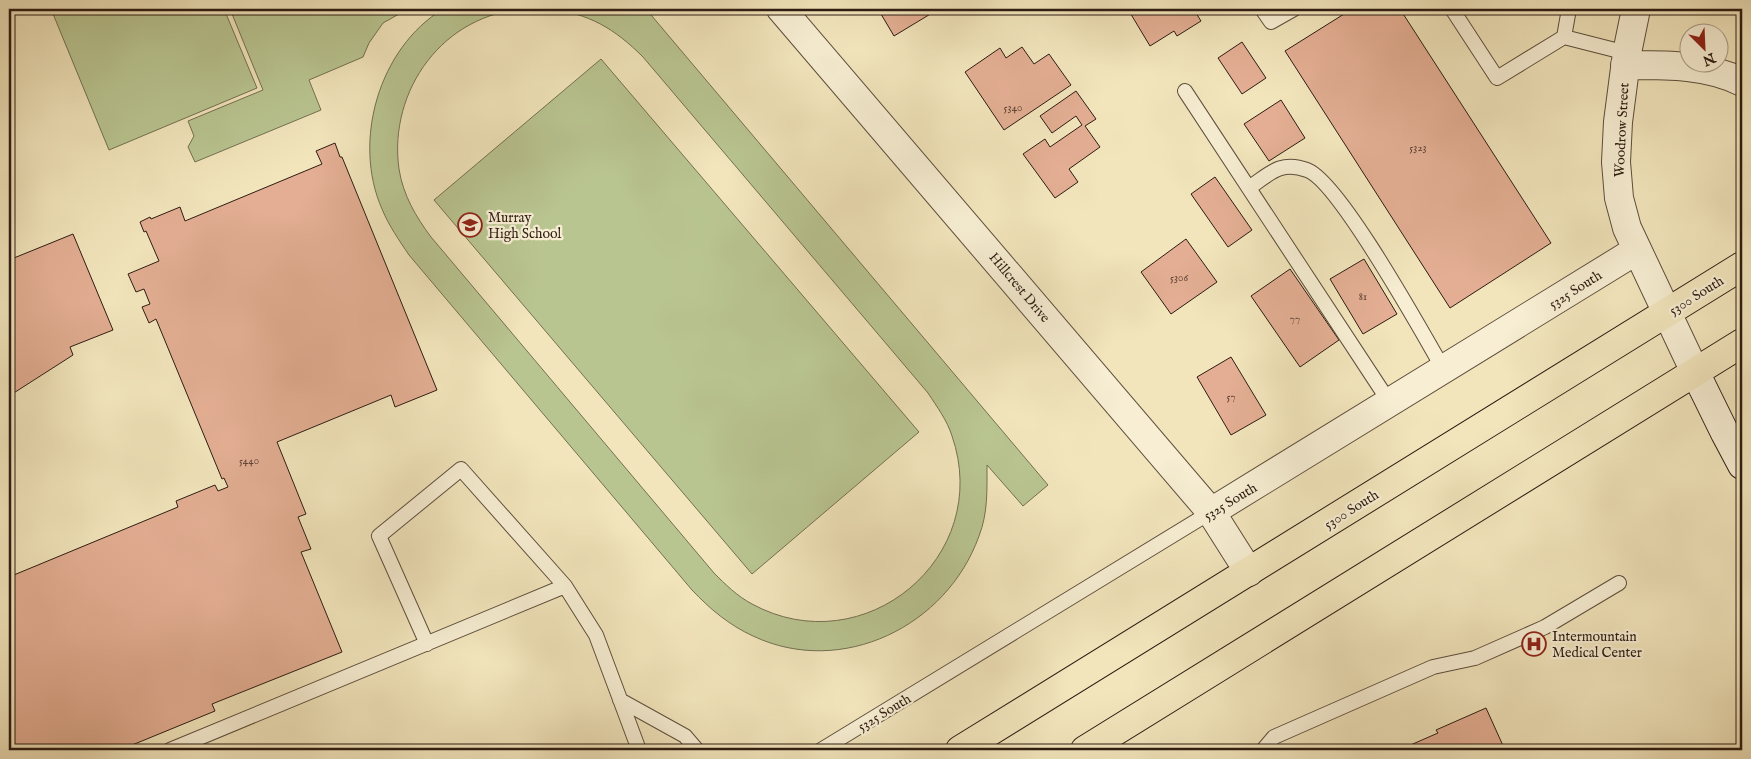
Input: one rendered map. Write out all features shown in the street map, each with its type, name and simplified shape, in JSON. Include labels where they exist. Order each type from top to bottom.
[{"type":"main road","name":"5300 South","points":[[960,750],[1013,719],[1742,266]]},
{"type":"main road","points":[[1085,750],[1742,343]]},
{"type":"main road","points":[[991,750],[1013,719]]},
{"type":"street","name":"Hillcrest Drive","points":[[781,9],[1211,512],[1249,572]]},
{"type":"street","name":"Woodrow Street","points":[[1636,9],[1626,59],[1616,162],[1619,198],[1627,228],[1637,250],[1724,433],[1742,465]]},
{"type":"street","points":[[1626,59],[1719,73],[1742,82]]},
{"type":"street","name":"5325 South","points":[[1211,512],[1637,250]]},
{"type":"lane","points":[[1262,9],[1271,22],[1294,9]]},
{"type":"lane","points":[[1452,9],[1497,78],[1564,37]]},
{"type":"lane","points":[[1564,37],[1568,9]]},
{"type":"lane","points":[[1564,37],[1626,59]]},
{"type":"lane","points":[[1185,91],[1390,403]]},
{"type":"lane","points":[[1250,188],[1275,169],[1291,167],[1309,170],[1324,183],[1340,202],[1372,248],[1444,370]]},
{"type":"lane","points":[[427,644],[379,536],[461,469],[566,586],[596,635],[639,750]]},
{"type":"lane","name":"5325 South","points":[[821,750],[1211,512]]},
{"type":"lane","points":[[1263,750],[1274,737],[1402,679],[1433,667],[1475,658],[1545,627],[1619,583]]},
{"type":"lane","points":[[170,750],[566,586]]},
{"type":"lane","points":[[620,700],[685,736],[697,750]]},
{"type":"green space","points":[[51,9],[224,9],[257,88],[109,150]]},
{"type":"green space","points":[[230,9],[408,9],[383,23],[369,43],[363,57],[309,80],[321,110],[195,162],[188,147],[194,136],[188,121],[263,90]]},
{"type":"green space","points":[[443,9],[526,9],[497,14],[470,25],[447,41],[428,61],[413,85],[403,111],[398,140],[401,179],[411,205],[431,237],[714,573],[736,594],[752,604],[794,619],[836,620],[876,610],[910,588],[937,558],[954,522],[960,480],[952,436],[945,419],[928,393],[643,57],[622,38],[600,24],[576,14],[548,9],[646,9],[1048,485],[1023,506],[987,465],[985,510],[979,536],[964,568],[943,596],[917,618],[887,636],[855,647],[821,651],[787,647],[753,636],[728,622],[692,590],[409,255],[394,233],[382,209],[373,182],[370,155],[371,126],[377,98],[388,71],[402,47],[421,26]]},
{"type":"green space","points":[[601,59],[919,432],[752,574],[434,200]]},
{"type":"building","points":[[878,9],[936,9],[937,10],[894,36]]},
{"type":"building","points":[[1132,9],[1203,9],[1196,13],[1201,21],[1177,36],[1174,31],[1150,46],[1129,11]]},
{"type":"building","points":[[1352,9],[1400,9],[1551,243],[1450,308],[1285,51]]},
{"type":"building","points":[[1242,42],[1266,78],[1242,94],[1218,58]]},
{"type":"building","points":[[1022,47],[1034,64],[1049,54],[1071,85],[1004,130],[965,72],[1000,48],[1006,58]]},
{"type":"building","points":[[1076,91],[1096,119],[1085,126],[1100,147],[1069,169],[1078,182],[1055,198],[1023,154],[1045,139],[1050,147],[1082,125],[1076,116],[1052,133],[1040,116]]},
{"type":"building","points":[[1281,100],[1305,138],[1269,161],[1244,124]]},
{"type":"building","points":[[335,143],[437,390],[395,407],[391,395],[277,442],[306,514],[298,517],[311,549],[301,552],[342,652],[212,704],[215,711],[120,750],[9,750],[9,577],[178,507],[176,501],[215,485],[218,491],[228,487],[224,478],[222,479],[156,319],[149,323],[142,307],[150,304],[144,289],[136,292],[128,274],[159,261],[140,222],[180,207],[185,221],[322,164],[316,151]]},
{"type":"building","points":[[1215,177],[1252,230],[1228,247],[1191,194]]},
{"type":"building","points":[[73,234],[113,330],[70,347],[73,355],[9,396],[9,260]]},
{"type":"building","points":[[1186,239],[1217,282],[1171,314],[1141,272]]},
{"type":"building","points":[[1364,259],[1397,314],[1363,334],[1330,279]]},
{"type":"building","points":[[1290,269],[1339,340],[1300,367],[1251,296]]},
{"type":"building","points":[[1231,357],[1266,415],[1231,435],[1197,377]]},
{"type":"building","points":[[1486,708],[1505,750],[1399,750],[1438,733],[1436,730]]},
{"type":"place","name":"Murray High School","points":[[470,225]]},
{"type":"place","name":"Intermountain Medical Center","points":[[1534,644]]}]
